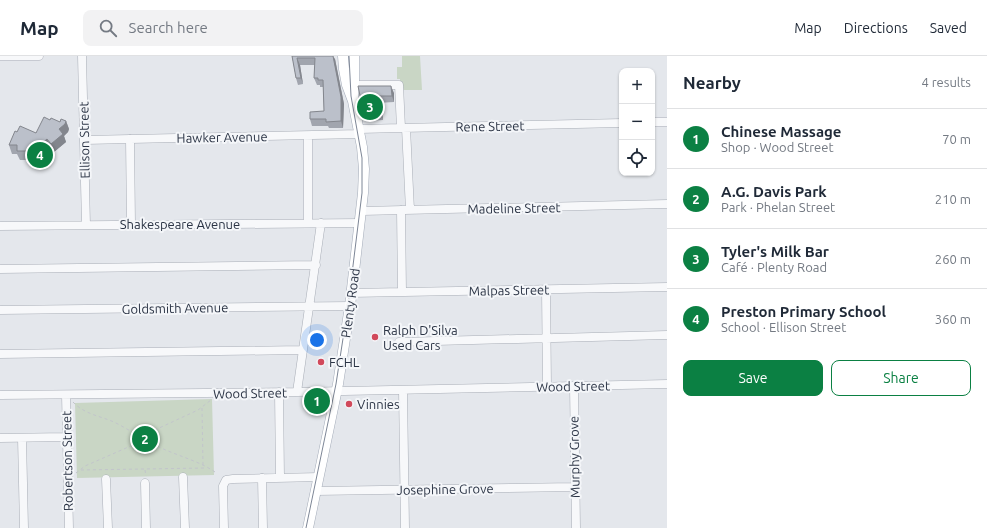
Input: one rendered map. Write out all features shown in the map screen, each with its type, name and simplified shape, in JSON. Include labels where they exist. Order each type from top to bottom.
[{"type":"main road","name":"Plenty Road","points":[[308,528],[337,391],[362,211],[364,169],[359,131],[353,101],[346,80],[343,56]]},
{"type":"main road","name":"Plenty Road","points":[[353,101],[354,56]]},
{"type":"street","points":[[0,56],[39,56]]},
{"type":"street","name":"Ellison Street","points":[[82,56],[86,225]]},
{"type":"street","points":[[354,85],[399,85],[403,128],[405,210],[402,292]]},
{"type":"street","points":[[655,122],[667,122]]},
{"type":"street","name":"Rene Street","points":[[359,131],[403,128],[619,123]]},
{"type":"street","name":"Hawker Avenue","points":[[85,140],[308,136],[359,131]]},
{"type":"street","points":[[308,136],[308,223]]},
{"type":"street","points":[[130,139],[131,224]]},
{"type":"street","name":"Madeline Street","points":[[362,211],[667,204]]},
{"type":"street","points":[[296,392],[321,223]]},
{"type":"street","name":"Shakespeare Avenue","points":[[0,226],[360,223]]},
{"type":"street","points":[[0,269],[316,264]]},
{"type":"street","name":"Malpas Street","points":[[351,293],[667,287]]},
{"type":"street","points":[[546,289],[547,387]]},
{"type":"street","name":"Goldsmith Avenue","points":[[0,310],[350,306]]},
{"type":"street","points":[[399,342],[667,335]]},
{"type":"street","points":[[0,354],[303,350]]},
{"type":"street","name":"Wood Street","points":[[0,395],[296,392],[667,384]]},
{"type":"street","name":"Murphy Grove","points":[[574,386],[576,528]]},
{"type":"street","points":[[403,390],[405,528]]},
{"type":"street","points":[[279,392],[280,478]]},
{"type":"street","name":"Robertson Street","points":[[66,395],[69,528]]},
{"type":"street","points":[[0,438],[67,437]]},
{"type":"street","points":[[22,438],[24,528]]},
{"type":"street","points":[[183,477],[185,528]]},
{"type":"street","points":[[224,528],[223,486],[226,480],[319,477]]},
{"type":"street","points":[[262,478],[263,528]]},
{"type":"street","points":[[106,479],[108,528]]},
{"type":"street","points":[[145,479],[146,528]]},
{"type":"street","name":"Josephine Grove","points":[[316,491],[575,487]]},
{"type":"path","points":[[74,475],[91,463],[132,445],[162,426],[202,408],[212,400]]},
{"type":"path","points":[[72,401],[86,411],[112,421],[159,447],[203,465],[215,472]]},
{"type":"path","points":[[202,408],[203,465]]},
{"type":"path","points":[[80,470],[206,468]]},
{"type":"path","points":[[145,469],[145,479]]},
{"type":"green space","points":[[402,56],[420,56],[422,90],[400,90],[400,79],[397,79],[397,67],[402,67]]},
{"type":"green space","points":[[212,399],[214,475],[77,478],[75,403]]},
{"type":"building","points":[[292,56],[333,56],[341,97],[341,121],[326,122],[326,119],[310,119],[310,112],[324,111],[323,80],[314,78],[315,58],[297,58],[301,78],[296,78]]},
{"type":"building","points":[[358,86],[391,86],[392,96],[375,96],[376,106],[380,106],[380,113],[364,115]]},
{"type":"building","points":[[44,117],[60,122],[61,119],[66,121],[65,124],[59,129],[63,134],[51,144],[47,139],[40,145],[32,145],[32,151],[17,151],[17,145],[9,145],[15,131],[17,132],[20,126],[36,133]]},
{"type":"tram line","points":[[306,528],[336,384],[348,306],[362,193],[362,158],[351,96],[349,56]]},
{"type":"place","name":"Tyler's Milk Bar","points":[[370,107]]},
{"type":"place","name":"Preston Primary School","points":[[40,155]]},
{"type":"place","name":"Ralph D'Silva Used Cars","points":[[375,337]]},
{"type":"place","name":"FCHL","points":[[321,362]]},
{"type":"place","name":"Chinese Massage","points":[[317,401]]},
{"type":"place","name":"Vinnies","points":[[349,404]]},
{"type":"place","name":"A.G. Davis Park","points":[[145,439]]}]
